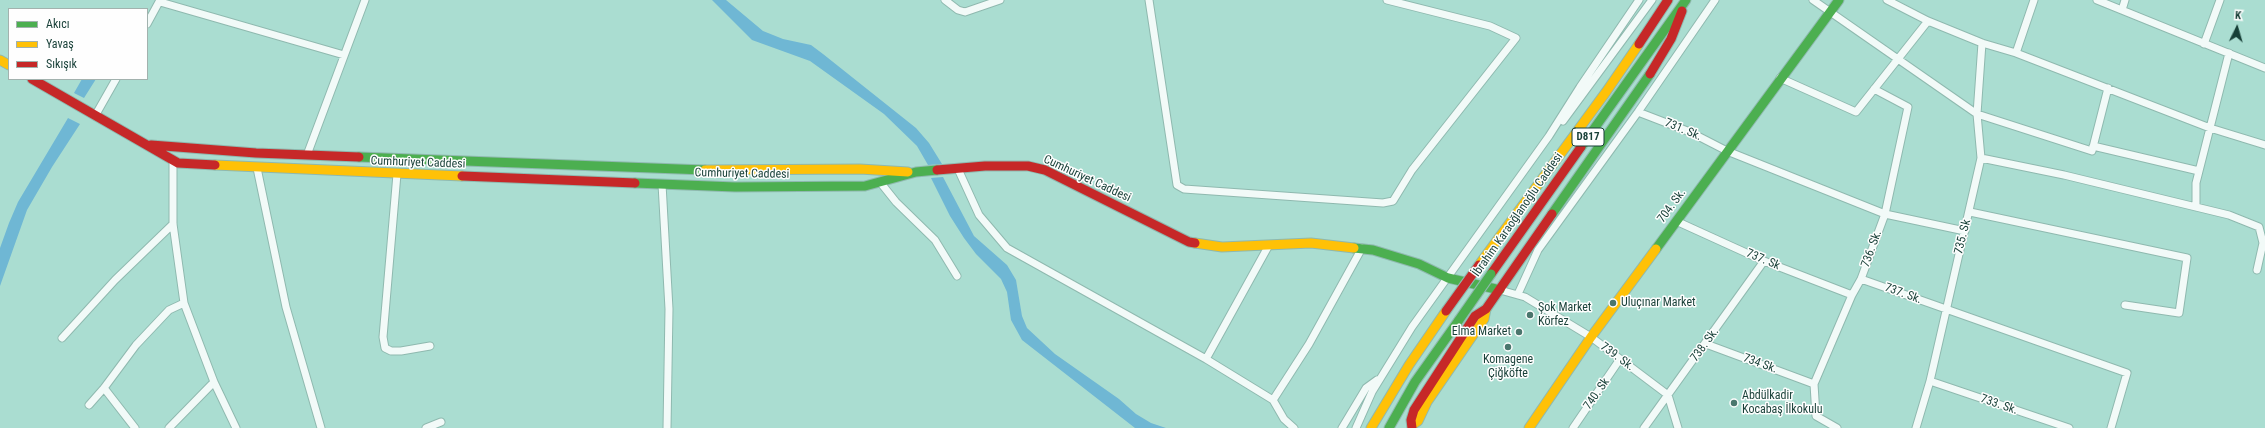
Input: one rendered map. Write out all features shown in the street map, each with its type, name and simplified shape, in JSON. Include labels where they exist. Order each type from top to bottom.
[{"type":"main road","name":"İbrahim Karaoğlanoğlu Caddesi","points":[[1371,428],[1409,365],[1446,311],[1606,92],[1668,0]]},
{"type":"main road","name":"İbrahim Karaoğlanoğlu Caddesi","points":[[1388,428],[1415,382],[1686,0]]},
{"type":"main road","points":[[1412,427],[1418,422],[1427,402],[1484,319],[1486,309],[1638,93],[1671,39],[1686,0]]},
{"type":"main road","name":"704. Sk.","points":[[1528,428],[1676,221],[1839,0]]},
{"type":"main road","points":[[34,80],[95,116],[150,145],[173,161]]},
{"type":"main road","points":[[150,145],[307,155],[734,171],[860,169],[916,172]]},
{"type":"main road","name":"Cumhuriyet Caddesi","points":[[173,161],[257,168],[397,174],[662,184],[839,187],[865,186],[916,172],[1020,165],[1038,167],[1112,202],[1189,242],[1222,247],[1311,243],[1362,248],[1389,253],[1448,278],[1500,290]]},
{"type":"street","points":[[307,155],[365,0]]},
{"type":"street","points":[[945,0],[958,10],[965,12],[1000,0]]},
{"type":"street","points":[[1149,0],[1177,185],[1184,189],[1383,203],[1393,200],[1412,170],[1516,38],[1490,26],[1387,0]]},
{"type":"street","points":[[1356,428],[1381,377],[1412,327],[1550,136],[1580,87],[1639,0]]},
{"type":"street","points":[[1550,136],[1577,105],[1652,0]]},
{"type":"street","points":[[1518,294],[1538,250],[1638,112],[1715,0]]},
{"type":"street","points":[[1813,0],[1977,114],[2092,152],[2108,88]]},
{"type":"street","points":[[1886,0],[1928,21],[1982,43],[2016,53],[2210,128],[2265,145]]},
{"type":"street","points":[[2016,53],[2034,0]]},
{"type":"street","points":[[2097,0],[2265,68]]},
{"type":"street","points":[[2122,10],[2125,0]]},
{"type":"street","points":[[2204,44],[2220,0]]},
{"type":"street","points":[[148,22],[160,1],[344,55]]},
{"type":"street","points":[[1634,7],[1643,13]]},
{"type":"street","points":[[1780,78],[1856,112],[1928,21]]},
{"type":"street","name":"735. Sk","points":[[1916,428],[1930,381],[1945,309],[1970,212],[1981,158],[1977,114],[1982,43]]},
{"type":"street","points":[[2196,207],[2196,183],[2229,53]]},
{"type":"street","points":[[95,116],[115,80]]},
{"type":"street","name":"736. Sk.","points":[[1814,384],[1852,295],[1862,279],[1885,214],[1908,107],[1874,89]]},
{"type":"street","name":"731. Sk.","points":[[1638,112],[1690,132],[1727,151],[1885,214],[1965,231]]},
{"type":"street","points":[[2094,146],[2199,171]]},
{"type":"street","points":[[1981,158],[2064,175],[2229,215],[2259,227],[2263,243],[2257,270]]},
{"type":"street","points":[[173,161],[173,224],[184,303],[214,382],[236,428]]},
{"type":"street","points":[[257,168],[286,307],[321,428]]},
{"type":"street","points":[[958,169],[979,215],[1007,248],[1206,359],[1273,400],[1284,419],[1294,428]]},
{"type":"street","points":[[397,174],[383,337],[385,348],[391,351],[401,351],[430,346]]},
{"type":"street","points":[[880,182],[896,202],[935,240],[957,276]]},
{"type":"street","points":[[662,184],[669,309],[667,428]]},
{"type":"street","points":[[1970,212],[2187,258],[2179,313],[2125,305]]},
{"type":"street","name":"737. Sk","points":[[1676,221],[1764,261],[1852,295]]},
{"type":"street","points":[[62,338],[115,280],[173,224]]},
{"type":"street","points":[[1206,359],[1269,245]]},
{"type":"street","points":[[1273,400],[1309,344],[1362,248]]},
{"type":"street","name":"738. Sk.","points":[[1644,428],[1706,344],[1764,261]]},
{"type":"street","name":"737. Sk.","points":[[1862,279],[2126,372],[2111,428]]},
{"type":"street","name":"739. Sk.","points":[[1500,290],[1518,294],[1591,338],[1668,394]]},
{"type":"street","points":[[89,405],[104,388],[136,345],[169,310],[184,303]]},
{"type":"street","name":"734 Sk.","points":[[1706,344],[1814,384]]},
{"type":"street","name":"740. Sk","points":[[1573,428],[1620,359]]},
{"type":"street","points":[[1342,428],[1366,388],[1381,377]]},
{"type":"street","name":"733. Sk.","points":[[1930,381],[2069,428]]},
{"type":"street","points":[[169,428],[214,382]]},
{"type":"street","points":[[1814,384],[1816,416],[1837,428]]},
{"type":"street","points":[[104,388],[135,428]]},
{"type":"street","points":[[1668,394],[1678,428]]},
{"type":"street","points":[[426,428],[441,422]]},
{"type":"water","points":[[712,0],[726,0],[763,31],[783,39],[811,45],[916,128],[929,143],[942,164],[928,165],[917,146],[884,114],[810,61],[752,40]]},
{"type":"water","points":[[81,80],[95,80],[84,98],[74,93]]},
{"type":"water","points":[[68,118],[80,124],[52,167],[27,210],[0,286],[0,248],[9,223],[18,202]]},
{"type":"water","points":[[943,177],[974,236],[1007,265],[1016,280],[1022,316],[1027,328],[1055,354],[1119,399],[1136,414],[1151,423],[1166,428],[1135,428],[1022,340],[1011,320],[1007,292],[1001,279],[976,254],[964,238],[950,216],[931,178]]},
{"type":"traffic: fast","points":[[1581,147],[1686,0]]},
{"type":"traffic: fast","points":[[1656,249],[1839,0]]},
{"type":"traffic: fast","points":[[1552,214],[1650,74]]},
{"type":"traffic: fast","points":[[359,157],[705,170]]},
{"type":"traffic: fast","points":[[635,183],[735,187],[865,186],[916,172],[937,170]]},
{"type":"traffic: fast","points":[[1354,248],[1373,250],[1419,264],[1448,278],[1500,290]]},
{"type":"traffic: fast","points":[[1459,320],[1491,274]]},
{"type":"traffic: fast","points":[[1389,428],[1415,382],[1459,320]]},
{"type":"traffic: slow","points":[[1479,265],[1606,92],[1639,44]]},
{"type":"traffic: slow","points":[[0,60],[8,64]]},
{"type":"traffic: slow","points":[[215,165],[462,176]]},
{"type":"traffic: slow","points":[[705,170],[860,169],[908,172]]},
{"type":"traffic: slow","points":[[1195,243],[1222,247],[1311,243],[1354,248]]},
{"type":"traffic: slow","points":[[1529,428],[1591,337],[1656,249]]},
{"type":"traffic: slow","points":[[1412,425],[1418,421],[1427,402],[1484,319],[1486,309]]},
{"type":"traffic: slow","points":[[1371,428],[1409,365],[1446,311]]},
{"type":"traffic: jam","points":[[1639,44],[1668,0]]},
{"type":"traffic: jam","points":[[1650,74],[1671,39],[1682,11]]},
{"type":"traffic: jam","points":[[34,80],[178,163],[215,165]]},
{"type":"traffic: jam","points":[[151,145],[256,153],[359,157]]},
{"type":"traffic: jam","points":[[1491,274],[1581,147]]},
{"type":"traffic: jam","points":[[937,170],[985,166],[1028,166],[1045,170],[1189,242],[1195,243]]},
{"type":"traffic: jam","points":[[462,176],[635,183]]},
{"type":"traffic: jam","points":[[1412,428],[1411,420],[1414,410],[1475,316],[1486,309],[1552,214]]},
{"type":"traffic: jam","points":[[1446,311],[1479,265]]},
{"type":"place","name":"Uluçınar Market","points":[[1613,303]]},
{"type":"place","name":"Şok Market Körfez","points":[[1530,315]]},
{"type":"place","name":"Elma Market","points":[[1519,332]]},
{"type":"place","name":"Komagene Çiğköfte","points":[[1508,347]]},
{"type":"place","name":"Abdülkadir Kocabaş İlkokulu","points":[[1734,403]]}]
